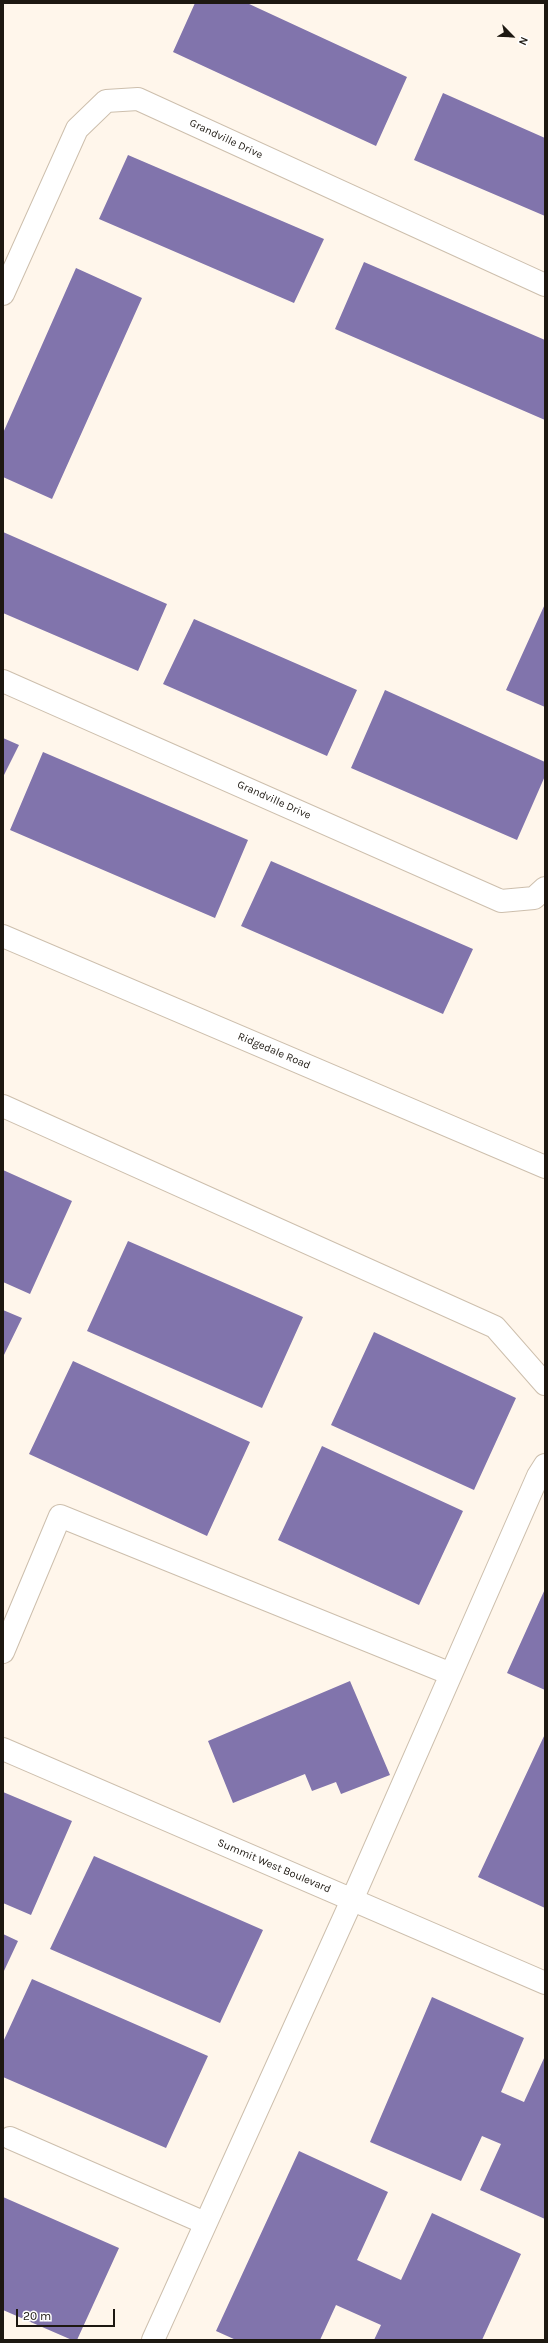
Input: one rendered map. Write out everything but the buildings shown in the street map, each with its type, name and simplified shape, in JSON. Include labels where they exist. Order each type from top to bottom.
[{"type":"street","name":"Grandville Drive","points":[[5,284],[77,129],[106,101],[138,99],[545,285]]},
{"type":"street","name":"Grandville Drive","points":[[3,681],[502,901],[534,898],[545,888]]},
{"type":"street","name":"Ridgedale Road","points":[[3,936],[545,1167]]},
{"type":"street","points":[[3,1106],[495,1327],[545,1384]]},
{"type":"street","points":[[153,2340],[352,1900],[538,1476],[545,1465]]},
{"type":"street","points":[[3,1652],[60,1516],[451,1674]]},
{"type":"street","name":"Summit West Boulevard","points":[[3,1749],[545,1983]]},
{"type":"street","points":[[10,2138],[205,2223]]}]
